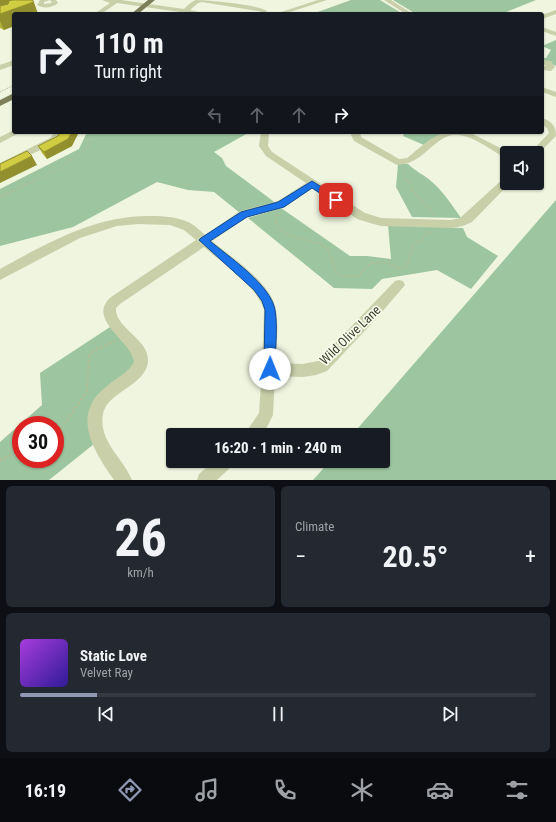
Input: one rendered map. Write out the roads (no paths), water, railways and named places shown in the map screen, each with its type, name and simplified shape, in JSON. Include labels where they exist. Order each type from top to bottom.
[{"type":"main road","points":[[138,12],[162,0]]},
{"type":"main road","points":[[0,94],[12,87]]},
{"type":"main road","points":[[0,103],[12,97]]},
{"type":"street","points":[[47,0],[42,1],[42,5],[52,5],[55,0]]},
{"type":"street","points":[[105,0],[174,12]]},
{"type":"street","points":[[297,0],[308,5]]},
{"type":"street","points":[[285,12],[324,0]]},
{"type":"street","points":[[387,0],[407,12]]},
{"type":"street","points":[[182,12],[198,1],[224,2],[260,9],[263,12]]},
{"type":"street","points":[[101,12],[119,2]]},
{"type":"street","points":[[544,16],[556,12]]},
{"type":"street","points":[[544,30],[556,34]]},
{"type":"street","points":[[0,68],[12,63]]},
{"type":"street","points":[[544,90],[556,95]]},
{"type":"street","points":[[544,94],[556,99]]},
{"type":"street","points":[[541,146],[554,133],[551,127],[544,122]]},
{"type":"street","points":[[0,140],[13,134]]},
{"type":"street","points":[[0,167],[52,140],[58,134]]},
{"type":"street","points":[[265,134],[263,146],[269,154],[361,216],[381,222],[458,223],[468,219],[500,187]]},
{"type":"street","points":[[355,134],[357,139],[364,144],[391,159],[404,162],[410,160],[445,135],[449,134]]},
{"type":"street","points":[[464,134],[500,151]]},
{"type":"street","points":[[124,480],[101,447],[94,423],[96,410],[100,402],[133,375],[139,367],[141,360],[140,353],[109,313],[109,308],[112,304],[244,214],[276,206],[312,184]]},
{"type":"street","points":[[0,275],[73,236],[126,220],[151,220],[179,223],[188,227],[258,287],[267,300],[270,310],[270,369],[266,415],[259,428]]},
{"type":"street","name":"Wild Olive Lane","points":[[270,369],[300,370],[314,369],[322,366],[399,285]]},
{"type":"street","points":[[205,480],[218,468]]}]
